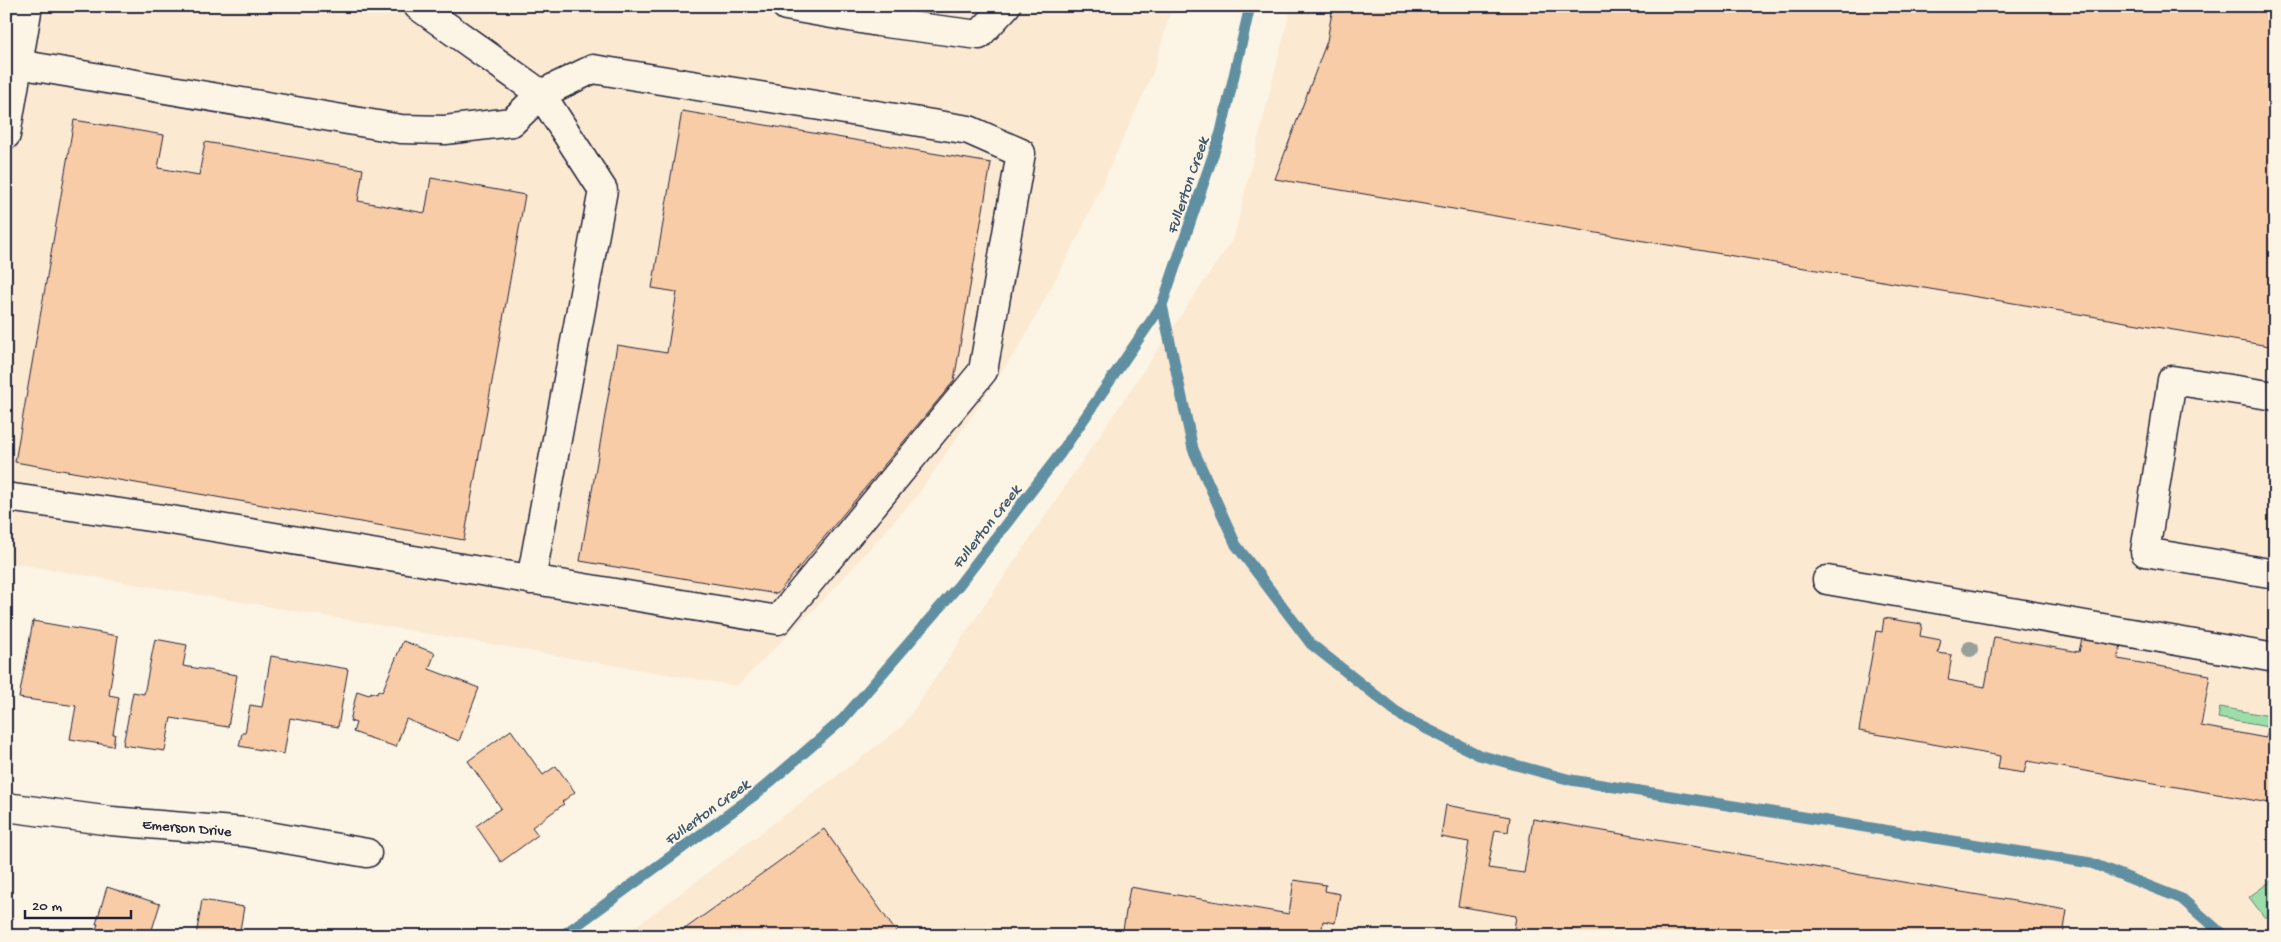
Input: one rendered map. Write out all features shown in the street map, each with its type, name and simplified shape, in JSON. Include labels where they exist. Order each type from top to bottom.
[{"type":"street","points":[[6,135],[12,63],[28,6]]},
{"type":"street","points":[[418,6],[540,94],[603,190],[531,580]]},
{"type":"street","points":[[786,6],[878,22],[979,35],[1006,6]]},
{"type":"street","points":[[6,497],[171,520],[778,620],[983,371],[1021,153],[969,130],[593,69],[540,94],[512,122],[446,130],[401,128],[12,63]]},
{"type":"street","points":[[2275,396],[2172,380],[2145,552],[2275,574]]},
{"type":"street","points":[[1827,580],[2275,658]]},
{"type":"street","name":"Emerson Drive","points":[[6,807],[111,822],[244,832],[367,852]]},
{"type":"shaded area","points":[[6,6],[1172,6],[1153,73],[1079,235],[1022,342],[917,496],[824,599],[737,686],[6,562]]},
{"type":"shaded area","points":[[1291,6],[2275,6],[2275,936],[623,936],[902,727],[1234,237]]},
{"type":"green space","points":[[2220,707],[2275,717],[2275,725],[2269,724],[2268,727],[2218,718]]},
{"type":"green space","points":[[2275,878],[2275,911],[2265,918],[2249,897]]},
{"type":"building","points":[[1333,6],[2275,6],[2275,347],[1275,179],[1327,41]]},
{"type":"building","points":[[682,111],[991,163],[954,381],[777,594],[580,561],[617,345],[667,353],[677,292],[652,288]]},
{"type":"building","points":[[74,120],[164,135],[158,168],[199,175],[205,142],[363,169],[358,201],[425,213],[431,178],[525,195],[464,540],[15,462]]},
{"type":"building","points":[[1884,618],[1922,624],[1920,636],[1941,640],[1938,653],[1952,655],[1948,680],[1985,687],[1994,637],[2079,652],[2082,638],[2121,645],[2118,659],[2210,675],[2201,726],[2266,738],[2269,724],[2275,725],[2275,804],[2027,761],[2024,773],[1998,769],[2000,756],[1859,731],[1876,631],[1882,632]]},
{"type":"building","points":[[33,621],[118,636],[109,695],[119,697],[113,746],[70,739],[76,706],[19,698]]},
{"type":"building","points":[[155,639],[187,645],[183,666],[237,675],[228,727],[171,718],[165,751],[123,745],[133,692],[144,694]]},
{"type":"building","points":[[403,641],[435,653],[429,669],[479,688],[459,741],[406,719],[396,747],[353,732],[356,723],[350,721],[357,691],[369,695],[371,692],[377,694],[378,690],[382,692]]},
{"type":"building","points":[[271,656],[348,669],[338,727],[290,718],[284,754],[239,746],[242,733],[245,733],[250,705],[262,707]]},
{"type":"building","points":[[511,730],[543,775],[556,766],[575,792],[562,802],[564,804],[532,827],[538,835],[501,862],[476,826],[501,808],[468,761]]},
{"type":"building","points":[[1446,805],[1510,817],[1508,832],[1495,830],[1488,868],[1524,873],[1533,819],[2067,910],[2063,936],[1513,936],[1516,916],[1458,906],[1469,842],[1441,837]]},
{"type":"building","points":[[824,829],[899,936],[675,936]]},
{"type":"building","points":[[1294,880],[1326,885],[1325,891],[1340,894],[1335,923],[1323,921],[1321,936],[1122,936],[1130,887],[1289,914]]},
{"type":"building","points":[[107,887],[160,904],[150,936],[94,936]]},
{"type":"building","points":[[202,900],[244,907],[239,936],[196,936]]},
{"type":"waterway","name":"Fullerton Creek","points":[[562,936],[756,794],[842,720],[959,585],[1060,454],[1162,305],[1221,132],[1250,6]]},
{"type":"waterway","points":[[1162,305],[1193,449],[1236,545],[1311,644],[1403,717],[1479,755],[1571,780],[2091,863],[2182,899],[2222,934]]}]
